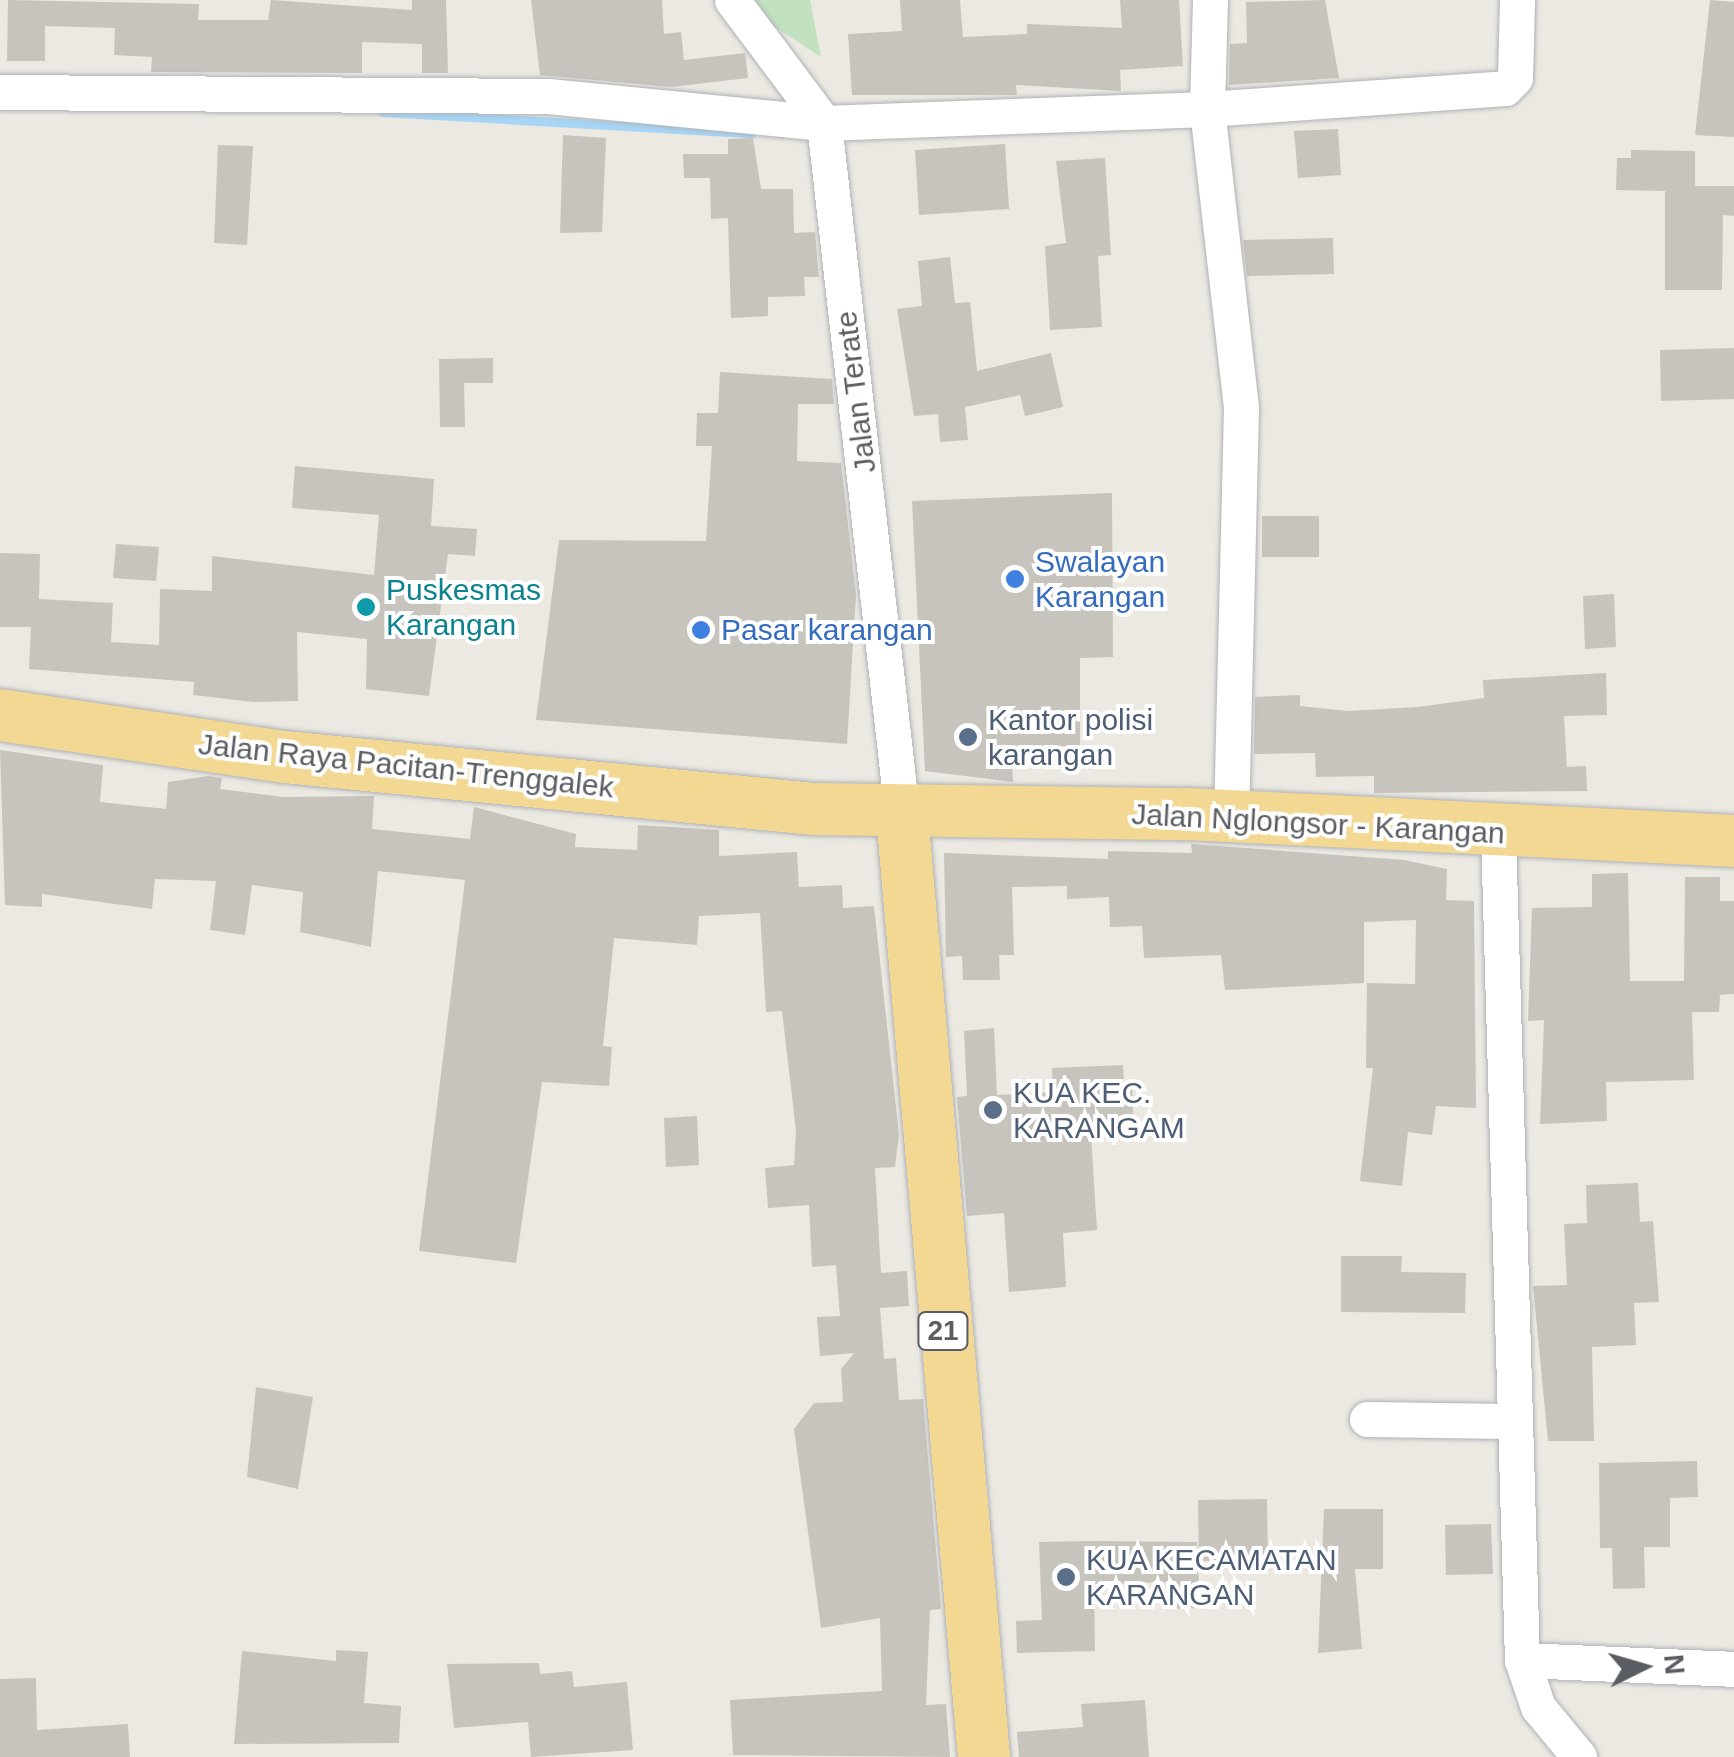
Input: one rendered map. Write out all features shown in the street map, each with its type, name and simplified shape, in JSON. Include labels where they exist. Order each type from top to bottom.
[{"type":"highway","name":"Jalan Raya Pacitan-Trenggalek","points":[[0,715],[284,757],[813,809],[902,814]]},
{"type":"highway","name":"Jalan Nglongsor - Karangan","points":[[902,814],[1231,816],[1498,833],[1734,841]]},
{"type":"highway","name":"21","points":[[902,814],[912,905],[917,1049],[984,1757]]},
{"type":"street","points":[[732,0],[824,123]]},
{"type":"street","points":[[1210,0],[1207,109],[1242,410],[1231,816]]},
{"type":"street","points":[[0,92],[548,96],[824,123],[1207,109],[1505,88],[1515,78],[1516,0]]},
{"type":"street","name":"Jalan Terate","points":[[824,123],[902,814]]},
{"type":"street","points":[[1498,833],[1510,1420],[1522,1660],[1538,1707],[1580,1757]]},
{"type":"street","points":[[1367,1419],[1510,1420]]},
{"type":"street","points":[[1522,1660],[1734,1669]]},
{"type":"green space","points":[[748,0],[810,0],[821,57],[764,20]]},
{"type":"building","points":[[8,0],[199,4],[198,20],[268,20],[271,0],[412,10],[412,0],[446,0],[448,73],[422,73],[422,44],[362,42],[362,73],[151,72],[152,57],[114,55],[115,28],[45,26],[45,61],[7,61]]},
{"type":"building","points":[[531,0],[662,0],[664,34],[681,32],[684,60],[745,53],[748,78],[671,87],[540,75]]},
{"type":"building","points":[[900,0],[960,0],[963,37],[1027,34],[1027,24],[1122,28],[1120,0],[1179,0],[1183,66],[1120,70],[1121,91],[1016,85],[1017,95],[852,95],[848,34],[902,31]]},
{"type":"building","points":[[1325,0],[1339,78],[1229,85],[1230,44],[1247,43],[1246,2]]},
{"type":"building","points":[[1710,0],[1734,2],[1734,137],[1695,135]]},
{"type":"building","points":[[1338,129],[1341,175],[1298,178],[1294,131]]},
{"type":"building","points":[[563,135],[606,138],[602,232],[560,233]]},
{"type":"building","points":[[753,138],[761,189],[793,189],[794,233],[815,232],[819,277],[804,277],[805,296],[768,297],[768,316],[731,318],[728,218],[711,219],[710,178],[684,178],[683,154],[728,154],[728,139]]},
{"type":"building","points":[[1005,144],[1009,209],[919,215],[915,150]]},
{"type":"building","points":[[218,145],[253,146],[247,245],[214,243]]},
{"type":"building","points":[[1631,150],[1695,151],[1695,186],[1734,186],[1734,216],[1723,215],[1722,290],[1665,290],[1665,191],[1616,190],[1617,158],[1631,158]]},
{"type":"building","points":[[1105,158],[1111,255],[1098,256],[1102,327],[1050,330],[1045,246],[1066,243],[1056,161]]},
{"type":"building","points":[[1333,238],[1334,274],[1247,276],[1243,240]]},
{"type":"building","points":[[950,257],[955,303],[970,302],[977,371],[1051,353],[1063,407],[1025,416],[1020,395],[965,407],[968,440],[940,442],[938,414],[914,416],[897,309],[922,306],[918,261]]},
{"type":"building","points":[[1734,348],[1734,399],[1661,401],[1660,350]]},
{"type":"building","points":[[493,358],[493,383],[464,383],[465,427],[440,427],[439,359]]},
{"type":"building","name":"Pasar karangan","points":[[720,372],[832,379],[834,404],[798,404],[797,461],[841,463],[856,594],[847,744],[536,720],[559,540],[706,541],[712,446],[696,446],[697,413],[718,413]]},
{"type":"building","points":[[295,466],[434,479],[431,526],[477,529],[475,556],[448,554],[429,696],[366,689],[367,639],[297,632],[298,701],[253,702],[193,695],[194,682],[29,669],[31,627],[0,627],[0,553],[40,554],[39,599],[113,603],[111,642],[159,645],[160,589],[212,591],[212,556],[374,575],[379,515],[292,508]]},
{"type":"building","name":"Swalayan Karangan","points":[[1112,493],[1113,657],[1080,658],[1080,746],[1011,748],[1013,782],[925,771],[912,501]]},
{"type":"building","points":[[1262,516],[1319,516],[1319,557],[1262,557]]},
{"type":"building","points":[[116,544],[159,547],[156,581],[113,578]]},
{"type":"building","points":[[1614,594],[1616,647],[1585,649],[1583,596]]},
{"type":"building","points":[[1606,673],[1607,715],[1564,716],[1567,767],[1586,766],[1587,791],[1374,793],[1374,776],[1316,777],[1315,753],[1254,754],[1255,697],[1300,695],[1300,706],[1348,711],[1418,707],[1484,698],[1483,680]]},
{"type":"building","points":[[0,750],[103,765],[100,802],[166,809],[168,782],[208,776],[222,778],[220,789],[283,797],[374,796],[372,829],[470,839],[474,807],[576,834],[575,847],[637,850],[638,825],[719,830],[719,856],[797,852],[799,887],[842,885],[843,908],[874,906],[899,1135],[895,1167],[875,1168],[881,1273],[907,1271],[909,1306],[880,1308],[884,1359],[896,1358],[899,1400],[923,1399],[941,1609],[930,1610],[926,1705],[946,1704],[950,1757],[733,1755],[730,1700],[882,1691],[880,1618],[821,1628],[794,1429],[814,1403],[843,1402],[841,1369],[854,1353],[820,1356],[817,1317],[840,1316],[836,1265],[812,1267],[809,1205],[768,1208],[765,1168],[794,1165],[796,1131],[782,1011],[766,1012],[760,913],[699,916],[697,945],[614,938],[603,1046],[612,1047],[609,1086],[542,1082],[516,1263],[419,1251],[465,880],[378,871],[371,947],[300,932],[303,892],[252,885],[245,935],[210,930],[216,881],[155,879],[152,909],[42,894],[42,907],[5,905]]},
{"type":"building","points":[[1191,844],[1404,860],[1447,869],[1446,900],[1474,901],[1476,1108],[1436,1106],[1432,1135],[1408,1132],[1402,1186],[1360,1181],[1373,1068],[1366,1068],[1367,983],[1415,984],[1416,920],[1364,922],[1364,983],[1225,990],[1221,955],[1144,958],[1142,926],[1110,927],[1109,897],[1067,899],[1067,886],[1012,887],[1014,955],[999,955],[1000,980],[963,980],[962,956],[946,957],[944,853],[1108,859],[1108,851],[1192,853]]},
{"type":"building","points":[[1628,873],[1630,981],[1684,981],[1685,877],[1720,877],[1720,901],[1734,901],[1734,994],[1720,995],[1719,1012],[1692,1012],[1694,1080],[1606,1082],[1607,1121],[1540,1124],[1544,1020],[1528,1021],[1532,908],[1592,907],[1592,874]]},
{"type":"building","points":[[994,1028],[997,1095],[1053,1092],[1052,1068],[1123,1065],[1124,1084],[1132,1084],[1134,1132],[1091,1135],[1097,1230],[1063,1233],[1066,1287],[1009,1292],[1004,1213],[967,1216],[957,1097],[967,1096],[964,1031]]},
{"type":"building","points":[[697,1116],[699,1165],[666,1167],[664,1118]]},
{"type":"building","points":[[1638,1183],[1640,1222],[1653,1221],[1659,1302],[1634,1303],[1636,1345],[1592,1347],[1594,1441],[1548,1441],[1533,1286],[1567,1285],[1564,1224],[1587,1223],[1586,1185]]},
{"type":"building","points":[[1341,1256],[1402,1256],[1401,1272],[1466,1273],[1465,1313],[1341,1312]]},
{"type":"building","points":[[256,1387],[313,1397],[298,1489],[247,1477]]},
{"type":"building","points":[[1697,1461],[1698,1497],[1670,1498],[1670,1547],[1644,1547],[1645,1588],[1613,1589],[1612,1548],[1600,1548],[1599,1463]]},
{"type":"building","points":[[1267,1499],[1268,1560],[1199,1561],[1198,1500]]},
{"type":"building","points":[[1324,1509],[1383,1509],[1383,1569],[1355,1569],[1362,1649],[1318,1653]]},
{"type":"building","points":[[1491,1524],[1493,1574],[1446,1575],[1445,1525]]},
{"type":"building","points":[[1039,1542],[1197,1542],[1200,1608],[1171,1609],[1171,1582],[1094,1584],[1095,1651],[1017,1653],[1016,1621],[1042,1620]]},
{"type":"building","points":[[336,1650],[368,1652],[364,1703],[401,1706],[399,1743],[234,1744],[242,1651],[336,1661]]},
{"type":"building","points":[[539,1663],[540,1674],[572,1671],[574,1687],[627,1682],[633,1750],[531,1757],[528,1722],[454,1728],[447,1664]]},
{"type":"building","points":[[36,1678],[37,1730],[128,1724],[130,1757],[0,1757],[0,1679]]},
{"type":"building","points":[[1145,1700],[1149,1757],[1019,1757],[1017,1732],[1083,1727],[1081,1704]]},
{"type":"waterway","points":[[382,112],[751,133]]},
{"type":"place","name":"Swalayan Karangan","points":[[1015,579]]},
{"type":"place","name":"Puskesmas Karangan","points":[[366,607]]},
{"type":"place","name":"Pasar karangan","points":[[701,630]]},
{"type":"place","name":"Kantor polisi karangan","points":[[968,737]]},
{"type":"place","name":"KUA KEC. KARANGAM","points":[[993,1110]]},
{"type":"place","name":"KUA KECAMATAN KARANGAN","points":[[1066,1577]]}]
